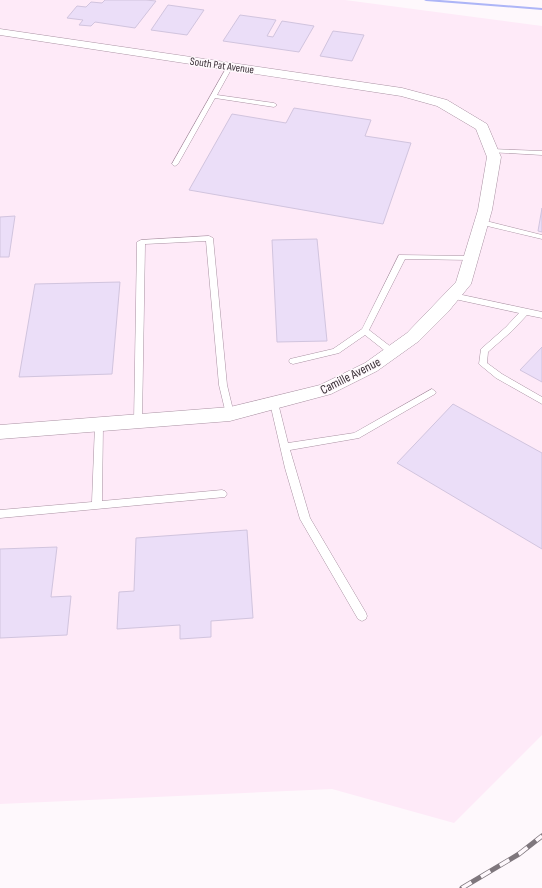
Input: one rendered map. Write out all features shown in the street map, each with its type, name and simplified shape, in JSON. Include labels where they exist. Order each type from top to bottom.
[{"type":"street","name":"South Pat Avenue","points":[[0,32],[402,92],[442,103]]},
{"type":"street","name":"Camille Avenue","points":[[0,432],[230,414],[325,390],[371,367],[413,337],[463,284],[482,222],[494,157],[482,127],[442,103]]},
{"type":"lane","points":[[175,164],[230,66]]},
{"type":"lane","points":[[214,96],[274,105]]},
{"type":"lane","points":[[491,151],[542,152]]},
{"type":"lane","points":[[482,222],[542,237]]},
{"type":"lane","points":[[138,422],[141,242],[209,238],[223,385],[230,414]]},
{"type":"lane","points":[[293,361],[336,351],[365,331],[402,257],[471,258]]},
{"type":"lane","points":[[452,296],[542,316]]},
{"type":"lane","points":[[524,313],[509,329],[484,351],[483,364],[499,376],[542,401]]},
{"type":"lane","points":[[365,331],[392,352]]},
{"type":"lane","points":[[285,447],[356,436],[432,392]]},
{"type":"lane","points":[[274,403],[305,519],[362,616]]},
{"type":"lane","points":[[97,505],[99,425]]},
{"type":"lane","points":[[0,514],[222,494]]},
{"type":"shaded area","points":[[0,0],[345,0],[542,26],[542,735],[454,823],[332,789],[0,804]]},
{"type":"building","points":[[105,0],[156,1],[135,28],[95,22],[91,26],[79,25],[83,20],[67,18],[77,6],[86,7],[91,2],[102,3]]},
{"type":"building","points":[[168,5],[204,10],[187,35],[151,30]]},
{"type":"building","points":[[240,15],[276,20],[267,36],[273,37],[282,21],[314,26],[299,52],[223,41]]},
{"type":"building","points":[[333,31],[364,35],[352,61],[320,56]]},
{"type":"building","points":[[294,108],[371,120],[365,136],[411,143],[383,224],[189,190],[232,114],[286,123]]},
{"type":"building","points":[[542,208],[542,232],[538,231]]},
{"type":"building","points":[[15,216],[9,257],[0,257],[0,217]]},
{"type":"building","points":[[317,239],[327,341],[277,342],[272,240]]},
{"type":"building","points":[[120,282],[112,374],[19,377],[35,284]]},
{"type":"building","points":[[542,347],[542,382],[520,370]]},
{"type":"building","points":[[453,404],[542,453],[542,549],[397,463]]},
{"type":"building","points":[[247,530],[253,618],[211,621],[211,637],[180,639],[180,625],[117,629],[119,592],[134,591],[136,538]]},
{"type":"building","points":[[57,547],[51,597],[71,596],[67,635],[0,638],[0,549]]},
{"type":"waterway","points":[[426,0],[542,9]]},
{"type":"railway","points":[[462,888],[519,854],[542,836]]}]
